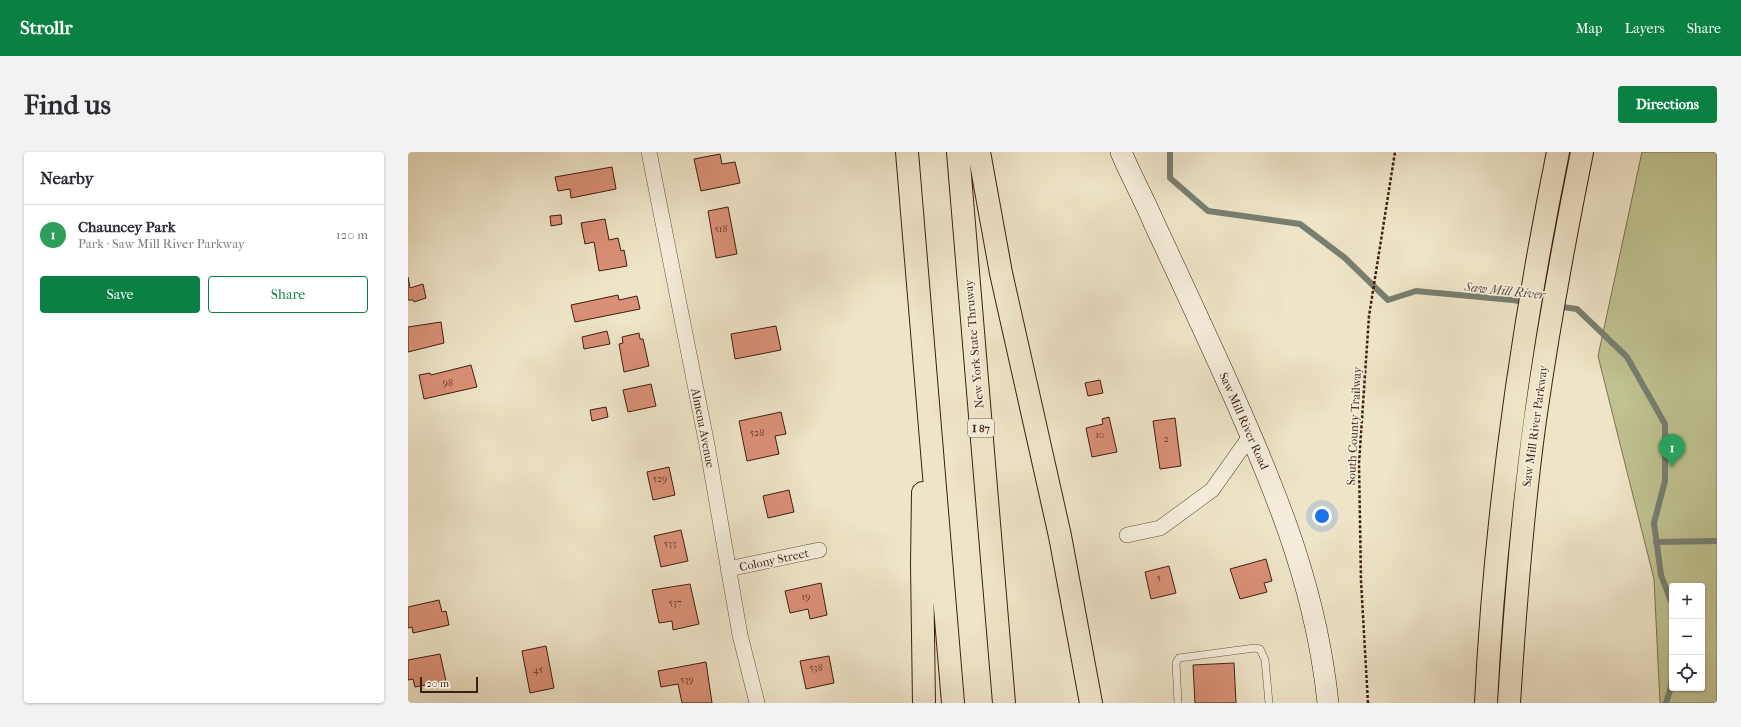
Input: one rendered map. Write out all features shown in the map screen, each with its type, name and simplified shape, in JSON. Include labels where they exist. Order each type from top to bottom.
[{"type":"highway","points":[[907,152],[953,703]]},
{"type":"highway","name":"New York State Thruway","points":[[958,152],[1004,703]]},
{"type":"highway","points":[[979,152],[1001,273],[1061,544],[1091,703]]},
{"type":"highway","name":"Saw Mill River Parkway","points":[[1486,703],[1497,551],[1521,353],[1534,275],[1558,152]]},
{"type":"highway","name":"Saw Mill River Parkway","points":[[1509,703],[1526,491],[1545,351],[1582,152]]},
{"type":"highway","points":[[924,703],[922,565],[926,380]]},
{"type":"main road","name":"Saw Mill River Road","points":[[1121,152],[1279,501],[1301,567],[1323,656],[1328,703]]},
{"type":"street","name":"Almena Avenue","points":[[649,152],[707,445],[740,635],[756,703]]},
{"type":"street","points":[[1127,535],[1160,528],[1212,490],[1250,435]]},
{"type":"street","name":"Colony Street","points":[[728,569],[819,550]]},
{"type":"lane","points":[[1178,703],[1176,663],[1179,658],[1255,648],[1260,649],[1266,660],[1269,703]]},
{"type":"path","name":"South County Trailway","points":[[1368,703],[1361,581],[1359,463],[1370,316],[1395,152]]},
{"type":"green space","points":[[1642,152],[1717,152],[1717,703],[1660,703],[1654,579],[1598,356]]},
{"type":"building","points":[[720,154],[722,164],[735,162],[740,183],[701,191],[694,159]]},
{"type":"building","points":[[612,167],[616,189],[571,198],[570,189],[558,191],[555,177]]},
{"type":"building","points":[[728,207],[737,254],[716,258],[708,211]]},
{"type":"building","points":[[561,215],[562,224],[551,226],[550,216]]},
{"type":"building","points":[[605,219],[609,240],[618,238],[621,251],[624,250],[627,266],[599,271],[594,242],[585,244],[581,223]]},
{"type":"building","points":[[408,277],[410,288],[423,284],[426,298],[414,302],[413,300],[408,300]]},
{"type":"building","points":[[618,295],[619,300],[637,296],[640,309],[575,322],[571,305]]},
{"type":"building","points":[[441,322],[444,343],[408,352],[408,327]]},
{"type":"building","points":[[776,326],[781,350],[735,359],[731,334]]},
{"type":"building","points":[[607,331],[610,344],[584,349],[582,337]]},
{"type":"building","points":[[639,333],[640,339],[643,339],[649,366],[624,372],[619,344],[623,343],[622,337]]},
{"type":"building","points":[[471,365],[477,387],[424,399],[419,375],[430,373],[431,375]]},
{"type":"building","points":[[1100,380],[1103,393],[1088,396],[1085,383]]},
{"type":"building","points":[[651,384],[656,406],[628,412],[623,390]]},
{"type":"building","points":[[606,407],[608,417],[592,421],[590,410]]},
{"type":"building","points":[[781,412],[786,434],[775,436],[779,454],[747,461],[739,421]]},
{"type":"building","points":[[1109,417],[1117,452],[1092,457],[1086,428],[1103,424],[1102,419]]},
{"type":"building","points":[[1175,418],[1181,466],[1160,469],[1153,421]]},
{"type":"building","points":[[669,467],[675,495],[653,500],[647,472]]},
{"type":"building","points":[[789,490],[794,512],[768,518],[763,496]]},
{"type":"building","points":[[681,530],[688,561],[661,567],[654,536]]},
{"type":"building","points":[[1266,559],[1272,581],[1264,583],[1267,592],[1240,599],[1230,569]]},
{"type":"building","points":[[1169,566],[1176,593],[1151,599],[1145,572]]},
{"type":"building","points":[[821,583],[827,615],[810,619],[808,609],[790,613],[785,591]]},
{"type":"building","points":[[690,584],[699,624],[673,630],[672,621],[659,623],[652,590]]},
{"type":"building","points":[[439,600],[442,612],[446,611],[449,625],[413,633],[412,627],[408,628],[408,607]]},
{"type":"building","points":[[546,646],[554,688],[530,693],[522,651]]},
{"type":"building","points":[[440,654],[446,681],[415,687],[413,679],[408,680],[408,660]]},
{"type":"building","points":[[829,656],[834,683],[806,689],[800,661]]},
{"type":"building","points":[[706,662],[712,703],[682,703],[678,684],[661,687],[658,671]]},
{"type":"building","points":[[1234,663],[1236,703],[1195,703],[1193,665]]},
{"type":"waterway","name":"Saw Mill River","points":[[1170,152],[1170,178],[1208,211],[1300,224],[1345,258],[1388,300],[1416,291],[1512,300],[1577,309],[1627,357],[1665,424],[1665,481],[1654,523],[1661,575],[1669,596]]},
{"type":"waterway","points":[[1656,542],[1717,541]]},
{"type":"waterway","name":"Saw Mill River","points":[[1666,703],[1670,691]]},
{"type":"place","name":"Chauncey Park","points":[[1672,467]]}]
